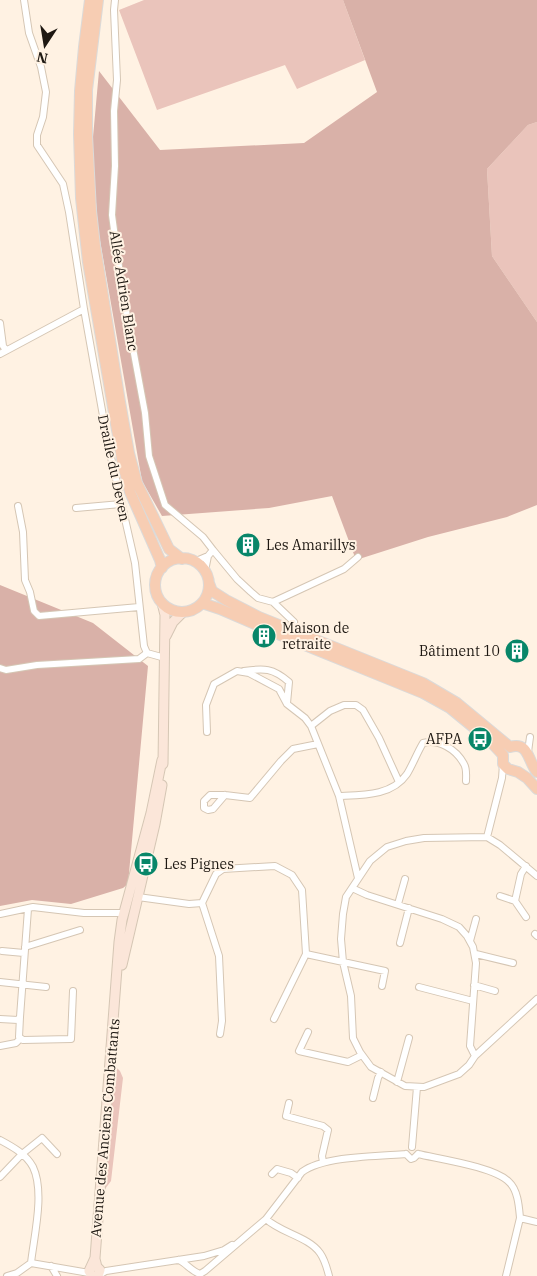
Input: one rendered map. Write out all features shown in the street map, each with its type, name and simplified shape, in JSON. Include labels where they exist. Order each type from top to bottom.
[{"type":"main road","points":[[90,0],[83,56],[79,134],[81,198],[88,262],[123,466],[130,492],[162,568]]},
{"type":"main road","points":[[98,0],[87,90],[91,211],[96,255],[129,453],[137,483],[169,548],[182,559]]},
{"type":"main road","points":[[209,583],[208,594],[202,603],[194,609],[183,612],[172,610],[162,603],[156,586],[158,574],[170,561],[182,559],[194,562],[205,571],[212,591],[226,600],[259,617],[423,683],[445,695],[474,716],[515,758],[537,789]]},
{"type":"main road","name":"Avenue des Anciens Combattants","points":[[95,1270],[116,966],[126,919],[135,896],[160,801],[164,770],[162,760],[165,615],[162,603]]},
{"type":"main road","points":[[202,603],[423,694],[450,708],[489,740],[537,772]]},
{"type":"main road","points":[[165,639],[173,622],[183,612]]},
{"type":"street","name":"Draille du Deven","points":[[24,0],[29,33],[41,67],[46,92],[44,112],[36,134],[37,145],[63,184],[70,212],[84,309],[108,444],[135,563],[144,646],[147,653]]},
{"type":"street","name":"Allée Adrien Blanc","points":[[115,0],[117,80],[114,111],[115,166],[112,215],[122,289],[145,413],[149,456],[165,506],[203,537],[232,573],[251,592],[258,598],[273,602],[294,622]]},
{"type":"street","points":[[0,323],[3,352],[84,309]]},
{"type":"street","points":[[76,508],[122,504]]},
{"type":"street","points":[[18,506],[23,532],[25,580],[34,611],[39,616],[139,608]]},
{"type":"street","points":[[194,562],[208,556],[213,550]]},
{"type":"street","points":[[205,571],[208,556]]},
{"type":"street","points":[[273,602],[344,569],[358,557]]},
{"type":"street","points":[[0,668],[6,670],[37,665],[139,659],[147,653],[165,658]]},
{"type":"street","points":[[207,732],[206,705],[214,684],[237,671],[261,668],[278,672],[289,682],[287,704]]},
{"type":"street","points":[[241,671],[249,673],[279,689],[287,704],[305,718],[310,726],[339,796],[358,878]]},
{"type":"street","points":[[310,726],[330,711],[344,705],[356,705],[363,710],[400,782]]},
{"type":"street","points":[[339,796],[367,795],[386,790],[400,782],[406,776],[423,743],[433,741],[446,746],[458,756],[465,766],[466,781]]},
{"type":"street","points":[[225,795],[250,798],[293,749],[318,744]]},
{"type":"street","points":[[487,837],[502,778],[515,758]]},
{"type":"street","points":[[502,778],[515,758]]},
{"type":"street","points":[[537,876],[487,837],[424,838],[406,841],[387,848],[370,861],[358,878],[346,898],[341,939],[343,962],[351,996],[353,1038],[362,1055],[372,1066],[405,1086],[424,1087],[459,1074],[475,1056],[537,999]]},
{"type":"street","points":[[220,1034],[222,1021],[219,956],[202,903],[216,874],[223,869],[275,866],[292,875],[302,890],[306,954],[274,1019]]},
{"type":"street","points":[[515,901],[521,874],[526,866]]},
{"type":"street","points":[[398,904],[405,879]]},
{"type":"street","points":[[352,888],[367,895],[442,919],[459,927],[470,940],[476,954],[470,1046],[475,1056]]},
{"type":"street","points":[[135,896],[189,904],[202,903]]},
{"type":"street","points":[[500,896],[515,901],[526,917]]},
{"type":"street","points":[[0,914],[33,907],[126,919]]},
{"type":"street","points":[[400,943],[409,908]]},
{"type":"street","points":[[20,1039],[28,909]]},
{"type":"street","points":[[470,940],[476,919]]},
{"type":"street","points":[[2,951],[24,950],[80,930]]},
{"type":"street","points":[[306,954],[385,971],[382,986]]},
{"type":"street","points":[[476,954],[513,963]]},
{"type":"street","points":[[0,982],[46,987]]},
{"type":"street","points":[[474,985],[496,991]]},
{"type":"street","points":[[419,988],[473,1001]]},
{"type":"street","points":[[0,1046],[16,1043],[20,1039],[70,1039],[73,990]]},
{"type":"street","points":[[0,1019],[18,1020],[20,1017]]},
{"type":"street","points":[[308,1032],[300,1051],[348,1062],[362,1055]]},
{"type":"street","points":[[397,1082],[409,1038]]},
{"type":"street","points":[[373,1098],[381,1072]]},
{"type":"street","points":[[412,1147],[417,1087]]},
{"type":"street","points":[[289,1103],[286,1116],[323,1126],[328,1130],[322,1156],[323,1162]]},
{"type":"street","points":[[0,1177],[22,1154],[42,1138],[57,1154]]},
{"type":"street","points":[[0,1140],[22,1154],[32,1166],[37,1179],[38,1198],[31,1264]]},
{"type":"street","points":[[406,1154],[407,1149],[412,1147]]},
{"type":"street","points":[[412,1147],[416,1149],[418,1154]]},
{"type":"street","points":[[196,1274],[206,1270],[256,1229],[309,1167],[323,1162],[406,1154]]},
{"type":"street","points":[[406,1154],[411,1159],[418,1154]]},
{"type":"street","points":[[418,1154],[486,1170],[510,1182],[515,1191],[520,1218],[506,1276]]},
{"type":"street","points":[[272,1174],[277,1169],[291,1173],[298,1178]]},
{"type":"street","points":[[520,1218],[537,1222]]},
{"type":"street","points":[[266,1219],[274,1226],[313,1245],[320,1253],[329,1276]]},
{"type":"street","points":[[7,1276],[17,1273],[31,1264],[95,1270],[179,1260],[224,1250],[256,1229]]},
{"type":"street","points":[[199,1256],[209,1260],[206,1270]]},
{"type":"street","points":[[196,1274],[191,1267],[192,1261],[199,1256]]},
{"type":"street","points":[[179,1260],[185,1262],[196,1274]]},
{"type":"street","points":[[51,1266],[57,1276]]},
{"type":"shaded area","points":[[144,0],[343,0],[365,60],[297,89],[285,65],[157,110],[119,10]]},
{"type":"shaded area","points":[[343,0],[537,0],[537,122],[528,125],[487,169],[492,256],[537,322],[537,505],[507,517],[428,537],[356,560],[332,496],[269,508],[162,516],[142,481],[98,229],[92,148],[99,71],[160,150],[304,143],[377,92]]},
{"type":"shaded area","points":[[537,122],[537,322],[492,256],[487,169],[528,125]]},
{"type":"shaded area","points":[[0,585],[93,623],[148,666],[128,884],[123,888],[71,904],[32,900],[0,906]]},
{"type":"shaded area","points":[[113,1064],[120,1071],[123,1078],[111,1181],[105,1189]]},
{"type":"place","name":"Les Amarillys","points":[[248,545]]},
{"type":"place","name":"Maison de retraite","points":[[264,636]]},
{"type":"place","name":"Bâtiment 10","points":[[517,651]]},
{"type":"place","name":"AFPA","points":[[480,739]]},
{"type":"place","name":"Les Pignes","points":[[146,864]]}]
